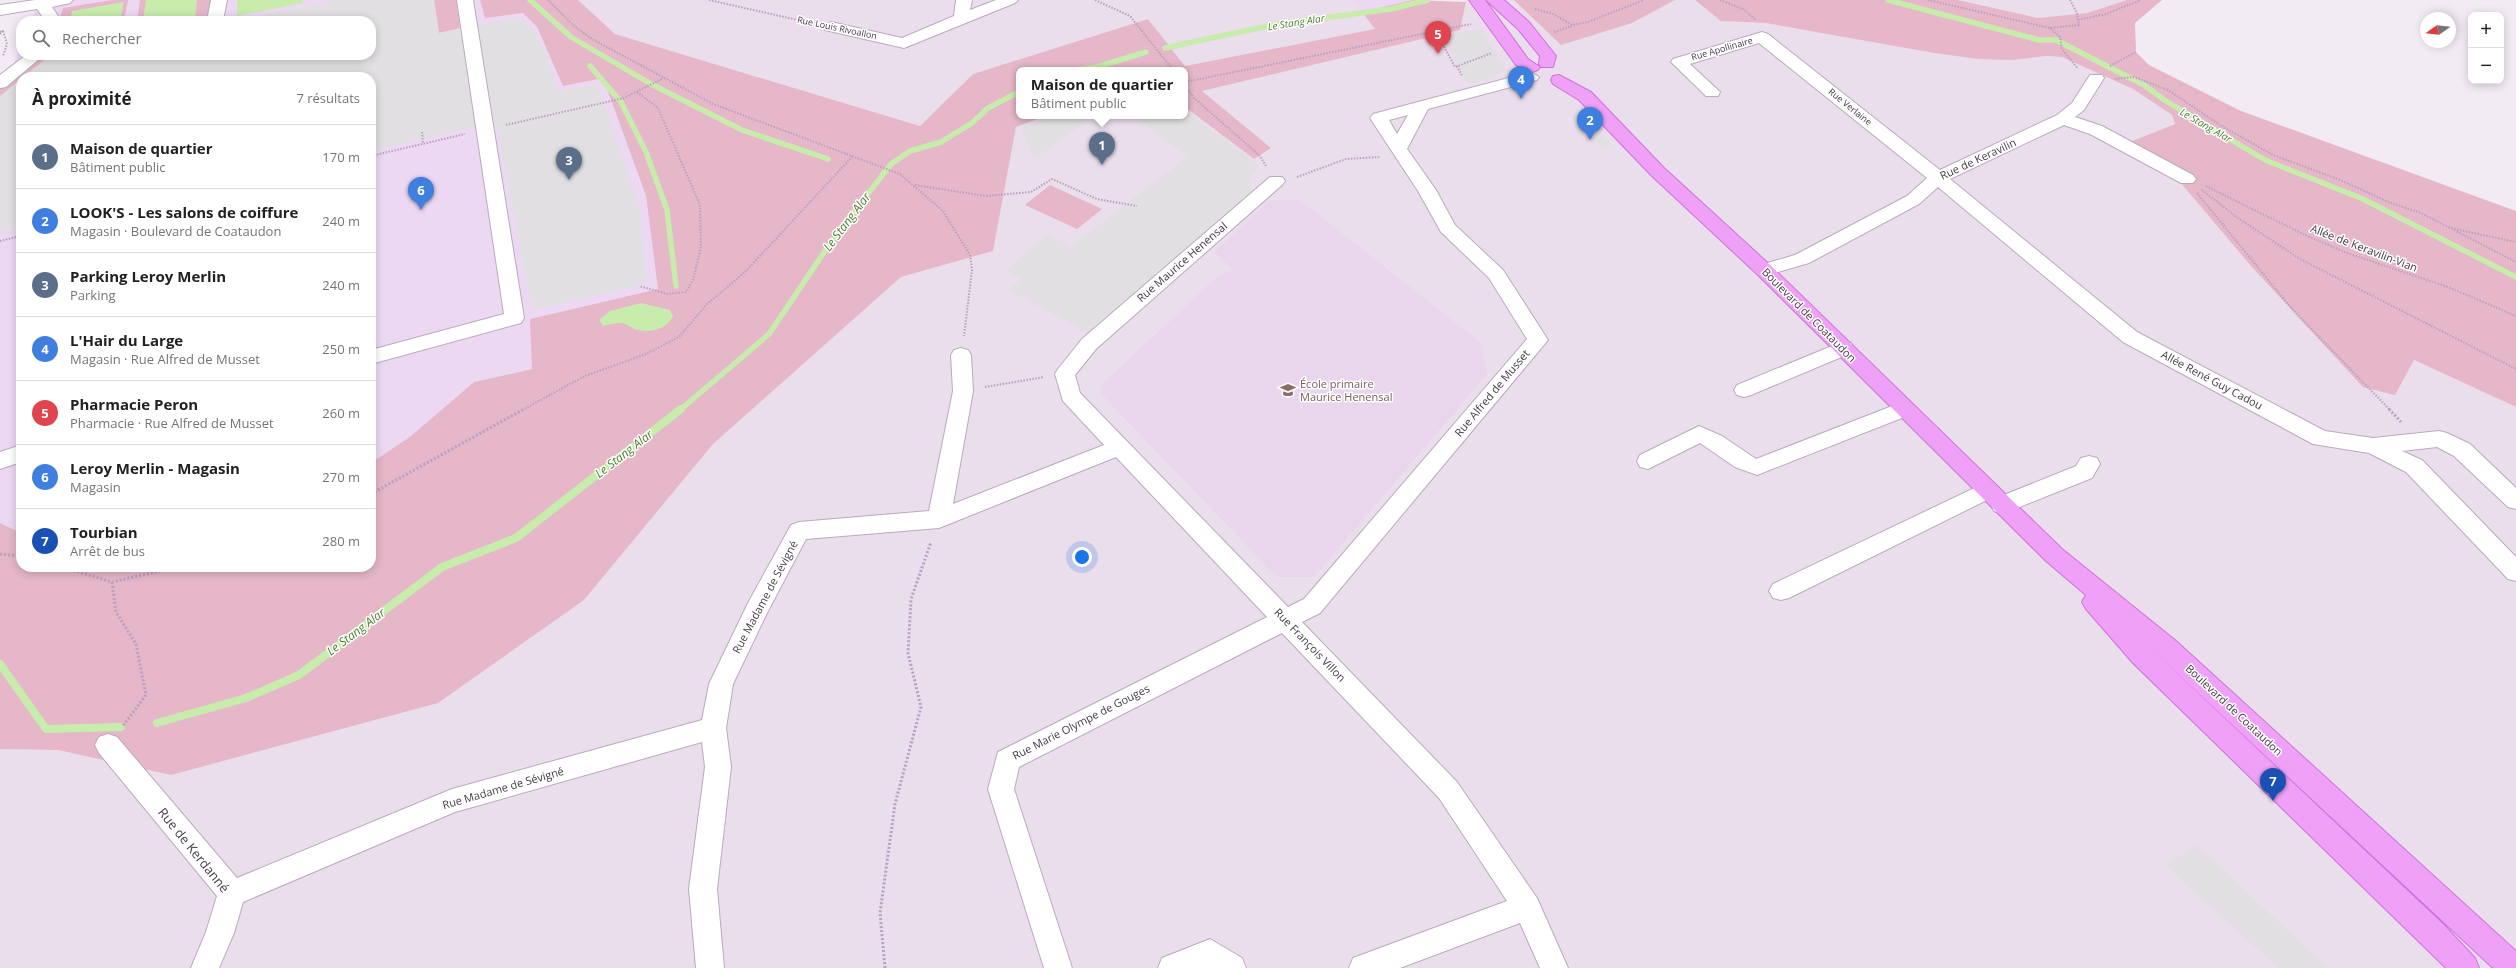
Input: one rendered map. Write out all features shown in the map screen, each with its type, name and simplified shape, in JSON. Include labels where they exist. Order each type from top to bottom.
[{"type":"main road","name":"Boulevard de Coataudon","points":[[1477,0],[1493,20],[1522,62],[1537,69],[1561,71],[1562,76],[1559,80],[1585,96],[1658,172],[1764,270],[2054,555],[2167,648],[2514,968]]},
{"type":"main road","points":[[1494,0],[1514,15],[1548,56],[1537,69]]},
{"type":"main road","name":"Boulevard de Coataudon","points":[[2054,555],[2142,656],[2423,924],[2465,968]]},
{"type":"street","points":[[0,10],[65,0]]},
{"type":"street","points":[[216,16],[219,0]]},
{"type":"street","points":[[376,356],[514,318],[485,118],[465,0]]},
{"type":"street","points":[[961,19],[964,0]]},
{"type":"street","name":"Rue Louis Rivoallon","points":[[831,27],[904,43],[1010,0]]},
{"type":"street","points":[[42,4],[50,16]]},
{"type":"street","name":"Rue Apollinaire","points":[[1712,92],[1679,62],[1762,37]]},
{"type":"street","name":"Rue Verlaine","points":[[1762,37],[1938,178]]},
{"type":"street","points":[[0,83],[30,60]]},
{"type":"street","name":"Rue Alfred de Musset","points":[[1286,619],[1312,606],[1538,340],[1496,274],[1448,228],[1427,190],[1399,151],[1379,118],[1537,69]]},
{"type":"street","name":"Rue de Keravilin","points":[[1764,270],[1802,259],[1914,200],[1938,178],[2063,119],[2078,106],[2096,78]]},
{"type":"street","points":[[1399,151],[1421,106]]},
{"type":"street","points":[[2063,119],[2096,130],[2187,179]]},
{"type":"street","name":"Allée René Guy Cadou","points":[[1938,178],[2130,337],[2321,438],[2373,446],[2439,439],[2462,450],[2516,501]]},
{"type":"street","name":"Rue Maurice Henensal","points":[[1089,344],[1276,181]]},
{"type":"street","name":"Rue François Villon","points":[[1089,344],[1065,374],[1070,396],[1286,619],[1448,790],[1527,907],[1554,968]]},
{"type":"street","points":[[1744,390],[1844,348]]},
{"type":"street","points":[[939,519],[963,391],[961,355]]},
{"type":"street","points":[[1648,461],[1699,434],[1717,442],[1748,466],[1757,467],[1905,409]]},
{"type":"street","points":[[2373,446],[2414,466],[2516,572]]},
{"type":"street","name":"Rue Madame de Sévigné","points":[[710,968],[703,889],[718,767],[713,728],[721,684],[756,610],[799,531],[939,519],[1120,447]]},
{"type":"street","points":[[0,461],[16,455]]},
{"type":"street","points":[[2002,505],[2084,472],[2089,464]]},
{"type":"street","points":[[1781,591],[1987,490]]},
{"type":"street","name":"Rue Marie Olympe de Gouges","points":[[1058,968],[1001,789],[1007,760],[1286,619]]},
{"type":"street","name":"Rue Madame de Sévigné","points":[[232,893],[452,801],[629,753],[713,728]]},
{"type":"street","name":"Rue de Kerdanné","points":[[108,745],[232,893],[220,933],[205,968]]},
{"type":"street","points":[[1363,968],[1527,907]]},
{"type":"street","points":[[1172,968],[1210,953],[1232,968]]},
{"type":"path","points":[[548,0],[574,26],[592,39],[662,78],[714,104],[900,174],[914,185],[943,211],[970,255],[972,270],[961,355]]},
{"type":"path","name":"Rue Louis Rivoallon","points":[[709,0],[831,27]]},
{"type":"path","points":[[1096,0],[1130,16],[1171,67]]},
{"type":"path","points":[[1514,15],[1529,8],[1544,11],[1572,25],[1588,22],[1644,0]]},
{"type":"path","points":[[1720,0],[1743,9],[1756,20],[1762,37]]},
{"type":"path","points":[[1928,0],[2050,28],[2078,25],[2078,20],[2070,0]]},
{"type":"path","points":[[2078,20],[2106,14],[2141,0]]},
{"type":"path","points":[[1188,81],[1426,32],[1493,20]]},
{"type":"path","points":[[2050,28],[2060,37],[2062,49]]},
{"type":"path","points":[[1,32],[7,44],[2,57]]},
{"type":"path","points":[[1426,32],[1431,40],[1440,39],[1455,66],[1511,46]]},
{"type":"path","points":[[2096,78],[2118,60],[2136,52]]},
{"type":"path","points":[[2122,78],[2134,77],[2168,90],[2220,125],[2273,155],[2345,182],[2393,204],[2421,213],[2516,262]]},
{"type":"path","points":[[581,107],[624,98],[662,78]]},
{"type":"path","points":[[1188,90],[1211,116],[1260,156],[1276,181],[1304,174],[1346,159],[1366,159],[1399,151]]},
{"type":"path","points":[[637,92],[658,108],[700,205],[701,247],[693,280],[686,292],[674,296],[659,294],[639,286]]},
{"type":"path","points":[[422,132],[423,144]]},
{"type":"path","points":[[376,491],[585,376],[646,354],[679,337],[707,304],[745,272],[853,156]]},
{"type":"path","points":[[914,185],[986,196],[1031,192],[1052,179],[1097,199],[1137,206]]},
{"type":"path","points":[[2187,179],[2238,218],[2300,259],[2516,368]]},
{"type":"path","points":[[2187,179],[2292,309],[2350,372],[2419,440]]},
{"type":"path","name":"Allée de Keravilin-Vian","points":[[2187,179],[2347,253],[2448,287],[2516,316]]},
{"type":"path","points":[[2450,228],[2516,242]]},
{"type":"path","points":[[0,241],[16,237]]},
{"type":"path","points":[[963,391],[1042,378]]},
{"type":"path","points":[[885,968],[880,913],[894,812],[921,707],[908,653],[912,599],[939,519]]},
{"type":"path","points":[[0,554],[16,556]]},
{"type":"path","points":[[79,572],[112,582],[155,572]]},
{"type":"path","points":[[108,745],[146,695],[136,644],[116,612],[112,582]]},
{"type":"shaded area","points":[[39,0],[480,0],[485,18],[523,12],[537,27],[563,85],[603,78],[646,196],[658,289],[531,319],[532,369],[474,382],[411,436],[376,460],[376,72],[16,72],[16,531],[0,523],[0,79],[11,70],[16,58],[16,60],[376,60],[376,16],[33,16]]},
{"type":"shaded area","points":[[112,0],[128,0],[125,16],[61,16],[63,8]]},
{"type":"shaded area","points":[[140,0],[211,0],[209,16],[138,16]]},
{"type":"shaded area","points":[[146,0],[197,0],[195,16],[144,16]]},
{"type":"shaded area","points":[[237,0],[303,0],[303,3],[237,16]]},
{"type":"shaded area","points":[[336,0],[434,0],[439,33],[508,18],[523,19],[534,29],[548,58],[557,91],[598,84],[640,210],[647,284],[532,310],[496,123],[376,150],[376,72],[29,72],[44,60],[376,60],[376,16],[256,16]]},
{"type":"shaded area","points":[[434,0],[456,0],[460,28],[439,33]]},
{"type":"shaded area","points":[[480,0],[578,0],[615,34],[920,126],[973,74],[1148,19],[1185,66],[1375,29],[1362,12],[1413,0],[1466,2],[1460,30],[1202,91],[1271,148],[1254,159],[1188,109],[1188,67],[1016,67],[1016,119],[1038,119],[1016,127],[993,251],[901,277],[713,444],[584,600],[438,703],[171,775],[58,750],[0,749],[0,523],[16,531],[16,572],[376,572],[376,460],[411,436],[474,382],[532,369],[530,319],[658,289],[646,196],[603,78],[563,86],[537,27],[523,13],[485,18]]},
{"type":"shaded area","points":[[578,0],[1413,0],[1362,12],[1376,29],[1185,66],[1148,19],[973,74],[920,126],[615,34]]},
{"type":"shaded area","points":[[1351,0],[1413,0],[1362,12]]},
{"type":"shaded area","points":[[1464,0],[1514,0],[1528,12],[1632,23],[1675,0],[1695,0],[1722,21],[1766,23],[1934,53],[2013,60],[2046,56],[2062,57],[2133,89],[2172,115],[2175,124],[2121,146],[2174,175],[2251,266],[2414,360],[2516,407],[2516,968],[0,968],[0,749],[58,750],[171,775],[584,600],[713,444],[901,277],[993,251],[1016,127],[1038,119],[1188,119],[1188,109],[1254,159],[1271,148],[1202,91],[1460,30],[1466,2]]},
{"type":"shaded area","points":[[1514,0],[1675,0],[1632,23],[1561,45]]},
{"type":"shaded area","points":[[1695,0],[1958,0],[2038,18],[2087,13],[2127,0],[2162,0],[2135,23],[2136,52],[2149,65],[2241,111],[2516,211],[2516,407],[2414,360],[2395,395],[2363,387],[2251,266],[2174,175],[2120,146],[2175,124],[2172,115],[2133,89],[2062,57],[2046,56],[2013,60],[1979,59],[1934,53],[1766,23],[1721,21]]},
{"type":"shaded area","points":[[1958,0],[2127,0],[2087,13],[2038,18]]},
{"type":"shaded area","points":[[124,2],[121,16],[71,16],[72,11]]},
{"type":"shaded area","points":[[1481,29],[1506,71],[1479,82],[1467,83],[1442,36]]},
{"type":"shaded area","points":[[36,60],[71,60],[42,72],[21,72]]},
{"type":"shaded area","points":[[16,76],[16,87],[0,98],[0,89]]},
{"type":"shaded area","points":[[16,83],[16,229],[0,233],[0,96]]},
{"type":"shaded area","points":[[1188,112],[1260,166],[1249,177],[1251,192],[1087,332],[1009,290],[1021,279],[1006,270],[1047,235],[1072,246],[1188,156],[1136,119],[1188,119]]},
{"type":"shaded area","points":[[1580,113],[1612,145],[1602,148],[1570,116]]},
{"type":"shaded area","points":[[1046,119],[1116,119],[1102,127],[1087,121],[1034,159],[1021,128]]},
{"type":"shaded area","points":[[1050,185],[1102,209],[1077,229],[1025,205]]},
{"type":"shaded area","name":"École primaire Maurice Henensal","points":[[1270,200],[1300,200],[1481,343],[1487,374],[1314,577],[1277,577],[1102,395],[1101,385],[1218,276],[1233,270],[1214,252]]},
{"type":"shaded area","points":[[641,303],[670,310],[673,317],[667,325],[648,331],[636,329],[621,323],[603,326],[599,320],[610,311]]},
{"type":"shaded area","points":[[2197,845],[2327,968],[2278,968],[2165,865]]},
{"type":"waterway","points":[[530,0],[571,37],[651,84],[742,130],[828,159]]},
{"type":"waterway","name":"Le Stang Alar","points":[[1165,48],[1277,24],[1391,9],[1428,0]]},
{"type":"waterway","name":"Le Stang Alar","points":[[1888,0],[2039,40],[2056,40],[2144,85],[2166,101],[2265,160],[2363,199],[2516,277]]},
{"type":"waterway","name":"Le Stang Alar","points":[[1097,67],[1146,52]]},
{"type":"waterway","points":[[590,66],[621,102],[646,152],[667,210],[676,286]]},
{"type":"waterway","name":"Le Stang Alar","points":[[680,410],[769,334],[833,239],[891,164],[910,151],[941,142],[972,123],[988,108],[1016,94]]},
{"type":"waterway","name":"Le Stang Alar","points":[[157,723],[246,698],[299,675],[442,567],[516,538],[681,409]]},
{"type":"waterway","name":"Le Stang Alar","points":[[0,664],[46,729],[121,727]]},
{"type":"place","name":"Pharmacie Peron","points":[[1438,54]]},
{"type":"place","name":"L'Hair du Large","points":[[1521,99]]},
{"type":"place","name":"LOOK'S - Les salons de coiffure","points":[[1590,140]]},
{"type":"place","name":"Maison de quartier","points":[[1102,165]]},
{"type":"place","name":"Parking Leroy Merlin","points":[[569,180]]},
{"type":"place","name":"Leroy Merlin - Magasin","points":[[421,210]]},
{"type":"place","name":"École primaire Maurice Henensal","points":[[1288,390]]},
{"type":"place","name":"Tourbian","points":[[2273,801]]}]
